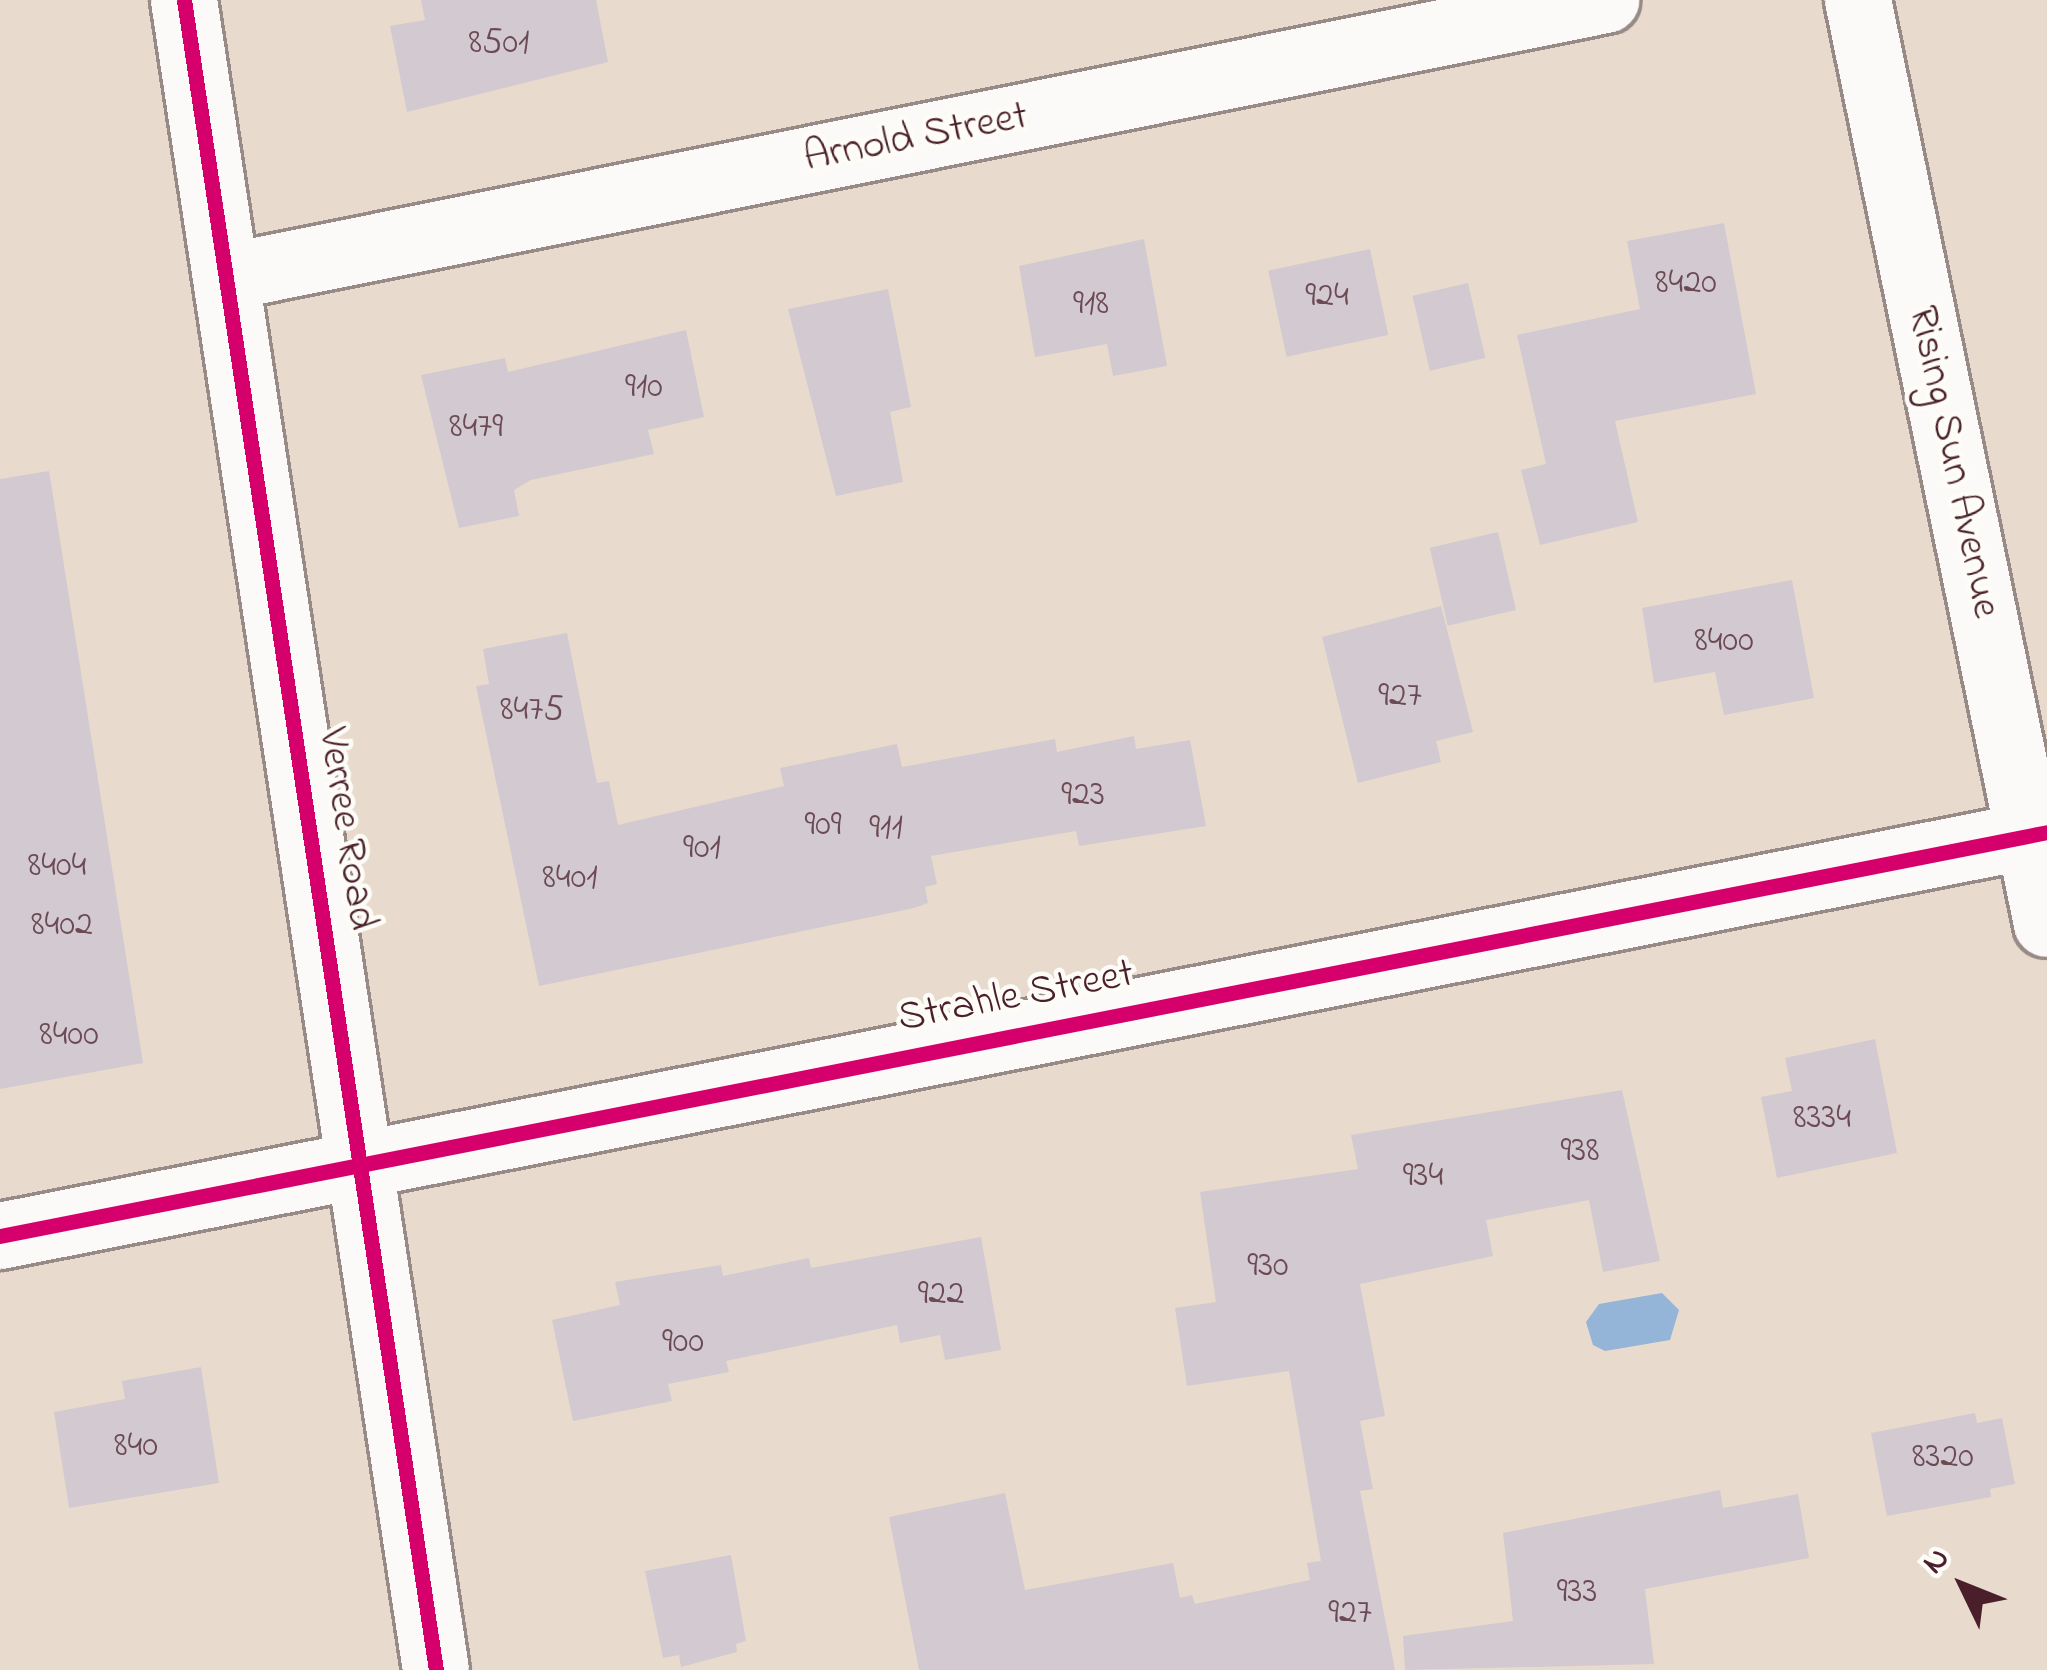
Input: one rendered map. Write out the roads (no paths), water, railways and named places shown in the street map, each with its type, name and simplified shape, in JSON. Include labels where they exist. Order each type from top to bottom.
[{"type":"street","name":"Verree Road","points":[[184,0],[436,1670]]},
{"type":"street","name":"Arnold Street","points":[[227,277],[1606,0]]},
{"type":"street","name":"Rising Sun Avenue","points":[[1858,0],[2038,834],[2047,924]]},
{"type":"street","name":"Strahle Street","points":[[0,1236],[2038,834]]},
{"type":"water","points":[[1662,1293],[1679,1310],[1670,1340],[1605,1351],[1593,1345],[1586,1322],[1599,1304]]}]
